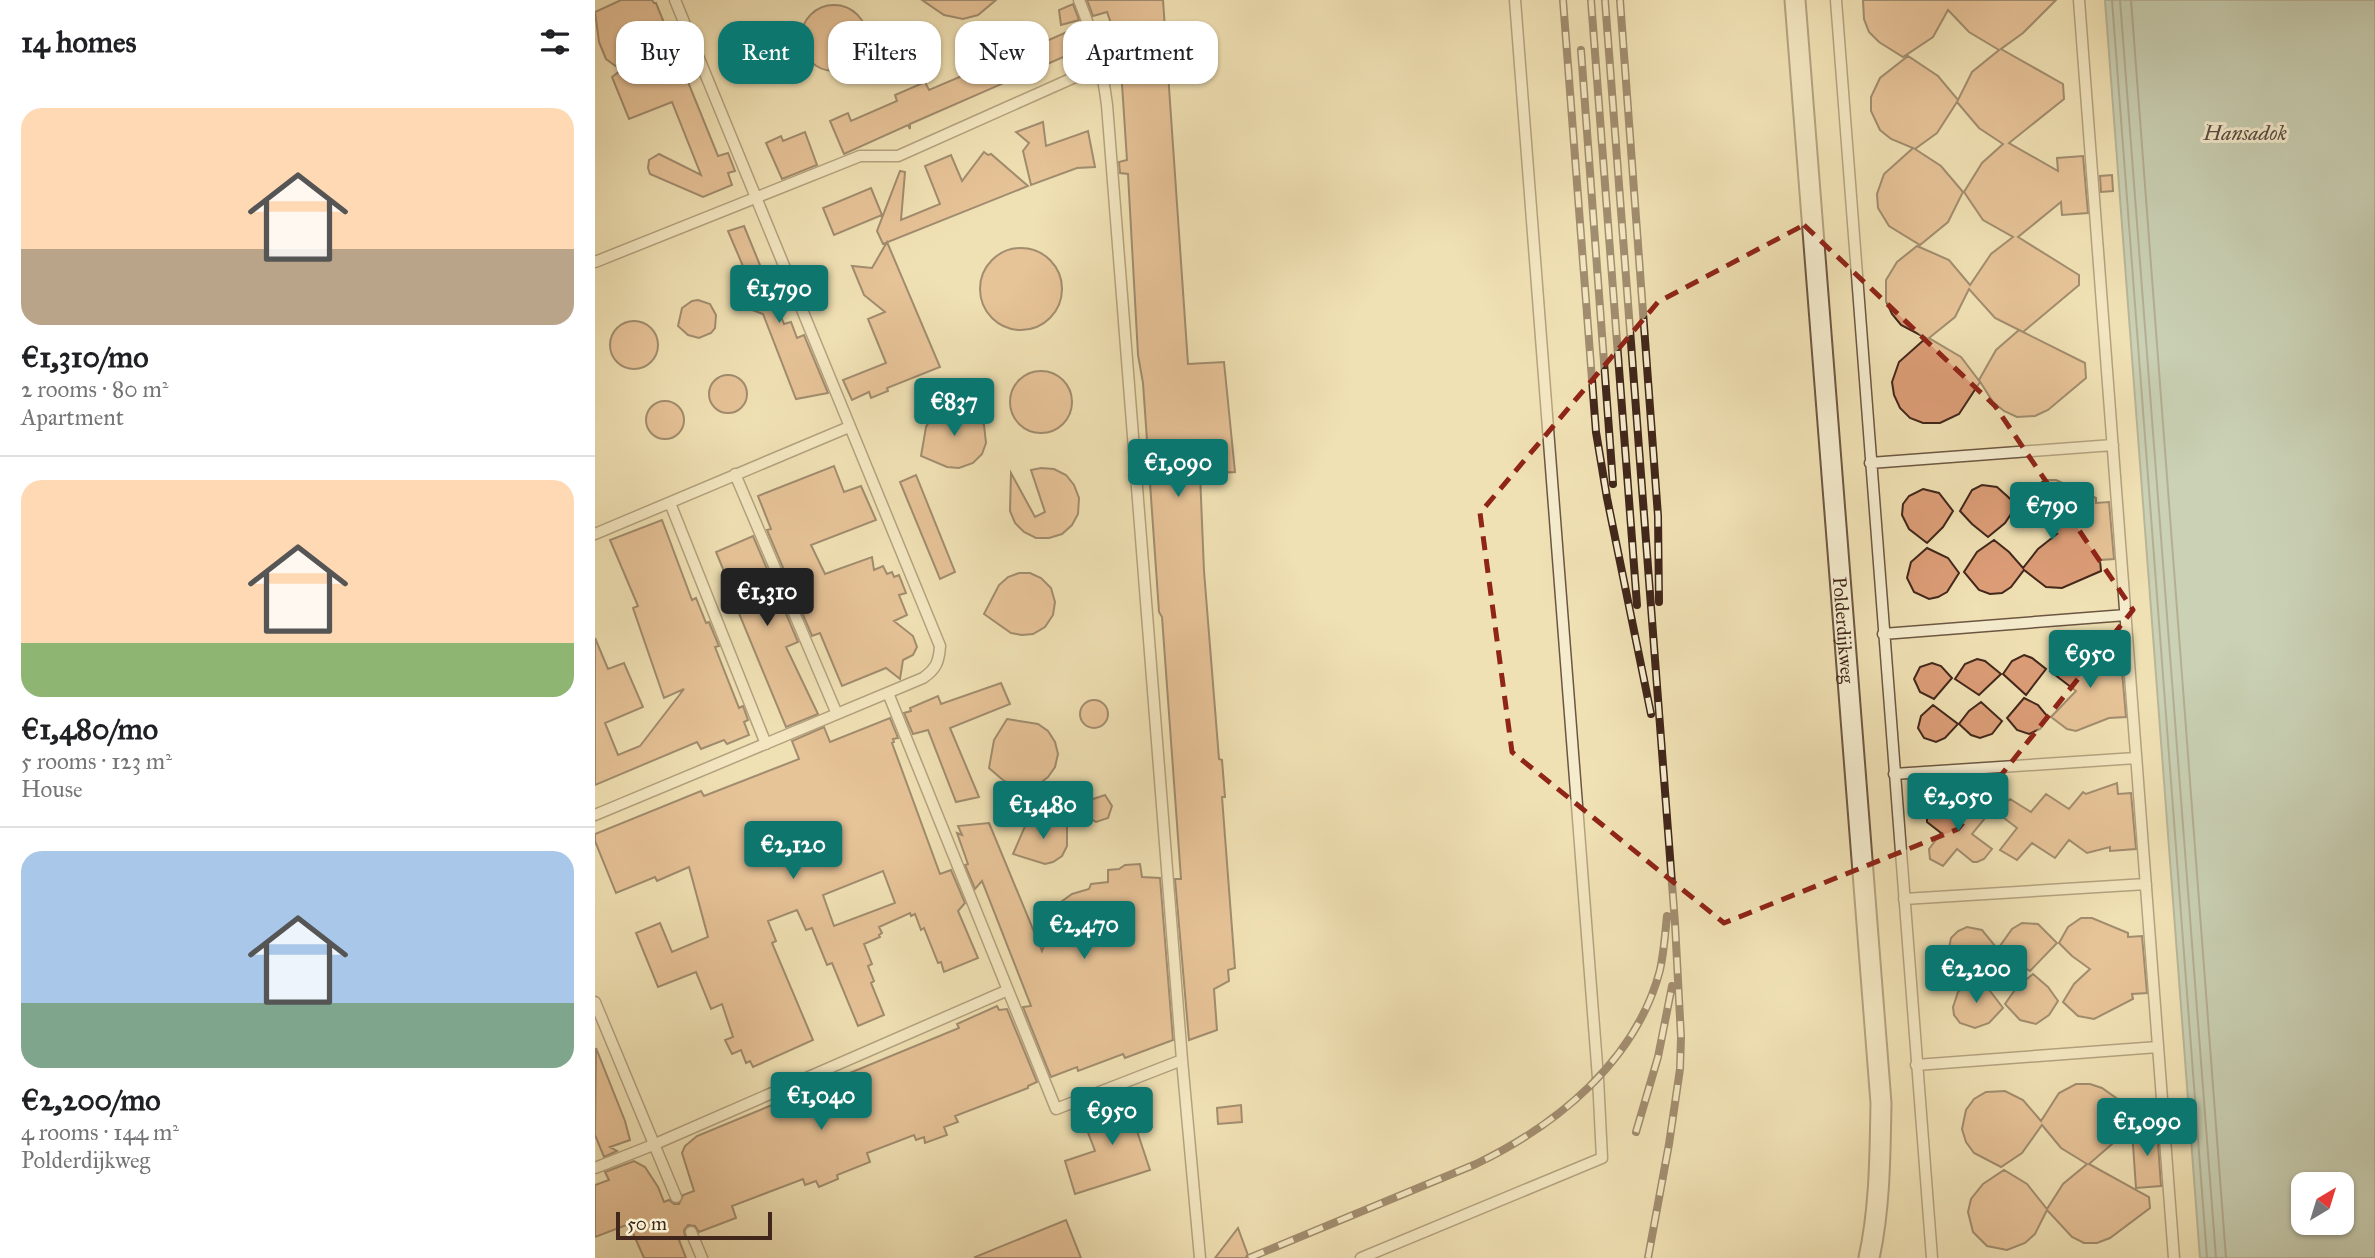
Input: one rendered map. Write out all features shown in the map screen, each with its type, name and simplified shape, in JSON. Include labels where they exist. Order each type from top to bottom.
[{"type":"street","name":"Polderdijkweg","points":[[1795,0],[1881,1103],[1880,1169],[1874,1237],[1869,1258]]},
{"type":"lane","points":[[595,815],[923,678],[935,670],[939,659],[940,646],[675,0]]},
{"type":"lane","points":[[1079,0],[1087,21]]},
{"type":"lane","points":[[1361,1258],[1602,1158],[1515,0]]},
{"type":"lane","points":[[1836,0],[1916,1065],[1933,1258]]},
{"type":"lane","points":[[2079,0],[2174,1258]]},
{"type":"lane","points":[[595,262],[860,156],[898,156],[1063,82]]},
{"type":"lane","points":[[1104,84],[1200,1258]]},
{"type":"lane","points":[[595,534],[849,426]]},
{"type":"lane","points":[[1870,463],[2113,445]]},
{"type":"lane","points":[[735,474],[837,714]]},
{"type":"lane","points":[[670,503],[766,744]]},
{"type":"lane","points":[[1884,634],[2126,615]]},
{"type":"lane","points":[[888,693],[1056,1109],[1182,1060]]},
{"type":"lane","points":[[1894,774],[2137,758]]},
{"type":"lane","points":[[1904,899],[2146,884]]},
{"type":"lane","points":[[595,1168],[1008,990]]},
{"type":"lane","points":[[595,1002],[676,1197]]},
{"type":"lane","points":[[1916,1065],[2158,1047]]},
{"type":"lane","points":[[691,1232],[702,1258]]},
{"type":"highlighted area","points":[[1804,225],[1995,406],[2133,610],[1958,829],[1724,923],[1512,752],[1480,513],[1658,302]]},
{"type":"water","name":"Hansadok","points":[[2105,0],[2375,0],[2375,1258],[2200,1258]]},
{"type":"building","points":[[621,0],[652,0],[656,3],[663,21],[616,21],[616,66],[606,59],[599,42],[595,12]]},
{"type":"building","points":[[922,0],[996,0],[978,15],[963,19],[944,15]]},
{"type":"building","points":[[1087,0],[1163,0],[1164,21],[1110,21],[1107,12],[1093,16]]},
{"type":"building","points":[[1863,0],[2056,0],[2023,33],[2001,49],[2063,84],[2064,99],[2009,143],[2058,171],[2057,158],[2083,156],[2088,213],[2062,215],[2061,202],[2018,237],[2079,275],[2079,285],[2023,332],[1995,318],[1969,289],[1955,317],[1929,338],[1961,357],[1980,382],[1959,414],[1940,423],[1923,423],[1910,418],[1900,408],[1894,395],[1892,382],[1899,362],[1926,338],[1901,325],[1892,314],[1886,301],[1886,280],[1897,262],[1917,246],[1949,260],[1970,285],[1991,254],[2013,237],[1983,220],[1964,192],[1982,163],[2003,144],[1979,128],[1957,102],[1937,133],[1915,149],[1941,166],[1963,192],[1948,222],[1920,245],[1889,226],[1878,208],[1877,194],[1884,174],[1913,148],[1891,139],[1880,130],[1871,111],[1871,97],[1880,78],[1908,56],[1938,76],[1958,100],[1972,72],[1999,50],[1969,32],[1948,10],[1933,37],[1903,57],[1879,42],[1869,32],[1864,19]]},
{"type":"building","points":[[1073,4],[1079,20],[1063,21],[1061,25],[1059,10]]},
{"type":"building","points":[[828,5],[840,5],[852,10],[862,20],[828,21],[828,71],[814,64],[814,21],[805,21],[816,10]]},
{"type":"building","points":[[1063,34],[1063,57],[1049,63],[1049,40]]},
{"type":"building","points":[[616,74],[616,84],[689,84],[718,156],[728,153],[735,171],[728,173],[732,185],[703,197],[650,174],[649,160],[659,154],[701,175],[672,102],[629,119],[612,77]]},
{"type":"building","points":[[955,79],[955,84],[1001,84],[910,124],[910,129],[908,125],[844,154],[830,121],[848,113],[851,121],[897,101],[895,95],[920,84],[926,84],[929,90]]},
{"type":"building","points":[[1122,84],[1169,84],[1188,364],[1224,362],[1235,472],[1200,474],[1204,571],[1219,759],[1222,760],[1225,797],[1222,797],[1235,968],[1228,970],[1229,981],[1214,989],[1217,1030],[1189,1040],[1175,879],[1181,879],[1143,383],[1138,355],[1128,174],[1120,173],[1119,162],[1127,160]]},
{"type":"building","points":[[1043,122],[1046,146],[1088,131],[1095,167],[1077,168],[1031,185],[1023,151],[1029,143],[1016,132]]},
{"type":"building","points":[[805,132],[817,165],[782,179],[766,143],[781,136],[783,141]]},
{"type":"building","points":[[984,152],[991,154],[1028,186],[883,244],[877,231],[900,171],[905,172],[901,220],[940,204],[925,166],[951,155],[962,181]]},
{"type":"building","points":[[2112,175],[2113,191],[2101,192],[2100,176]]},
{"type":"building","points":[[871,188],[882,215],[834,235],[823,208]]},
{"type":"building","points":[[744,226],[784,324],[791,322],[797,338],[804,335],[828,393],[796,399],[763,314],[752,310],[748,302],[754,292],[728,231]]},
{"type":"building","points":[[887,242],[940,367],[887,388],[888,391],[871,398],[869,392],[852,400],[843,380],[886,363],[868,319],[885,312],[864,295],[852,266],[872,268]]},
{"type":"building","points":[[1013,248],[1029,248],[1044,255],[1055,266],[1062,281],[1059,305],[1050,318],[1029,330],[1013,330],[998,323],[987,312],[980,297],[980,281],[987,266],[998,255]]},
{"type":"building","points":[[698,300],[710,304],[716,315],[715,328],[711,333],[699,338],[688,335],[678,326],[682,308]]},
{"type":"building","points":[[634,321],[651,328],[658,345],[651,362],[634,369],[617,362],[610,345],[617,328]]},
{"type":"building","points":[[2019,330],[2085,363],[2086,378],[2048,410],[2035,416],[2017,417],[2004,411],[1993,402],[1979,380],[1996,350]]},
{"type":"building","points":[[1041,371],[1053,373],[1063,380],[1070,390],[1070,414],[1063,424],[1053,431],[1041,433],[1029,431],[1019,424],[1012,414],[1010,402],[1012,390],[1019,380],[1029,373]]},
{"type":"building","points":[[728,375],[741,381],[747,394],[741,407],[728,413],[715,407],[709,394],[715,381]]},
{"type":"building","points":[[665,401],[678,407],[684,420],[678,433],[665,439],[652,433],[646,420],[652,407]]},
{"type":"building","points":[[961,406],[972,410],[984,425],[986,443],[982,454],[973,463],[959,468],[947,467],[921,456],[926,427],[932,416],[942,409]]},
{"type":"building","points":[[834,466],[844,492],[861,486],[876,520],[811,545],[825,574],[872,557],[874,570],[883,566],[887,574],[892,572],[894,577],[899,575],[906,593],[899,595],[907,615],[894,621],[913,636],[917,647],[913,655],[903,660],[900,679],[886,668],[842,686],[820,633],[812,636],[767,530],[771,529],[758,496]]},
{"type":"building","points":[[1054,469],[1066,475],[1079,498],[1078,514],[1072,525],[1062,534],[1049,538],[1036,538],[1024,532],[1015,523],[1010,511],[1011,473],[1035,517],[1045,512],[1031,470]]},
{"type":"building","points":[[916,475],[955,572],[940,579],[900,482]]},
{"type":"building","points":[[2046,480],[2056,480],[2096,498],[2096,503],[2109,502],[2114,559],[2100,560],[2101,571],[2062,588],[2046,587],[2024,570],[2011,587],[2002,593],[1990,594],[1979,590],[1964,572],[1977,552],[1994,540],[2023,568],[2038,549],[2057,534],[2036,522],[2020,506],[2032,488]]},
{"type":"building","points":[[1982,485],[1997,487],[2017,505],[2005,523],[1988,537],[1960,511],[1972,490]]},
{"type":"building","points":[[1923,489],[1939,493],[1953,511],[1943,527],[1927,543],[1909,529],[1902,515],[1903,504],[1909,496]]},
{"type":"building","points":[[662,520],[692,600],[696,598],[719,646],[715,647],[739,708],[743,706],[748,720],[744,722],[749,735],[727,744],[724,740],[701,749],[697,742],[595,785],[595,638],[608,669],[624,663],[643,707],[605,723],[618,755],[640,746],[684,689],[664,698],[633,608],[638,606],[610,540]]},
{"type":"building","points":[[753,536],[798,642],[786,647],[818,714],[786,727],[716,552]]},
{"type":"building","points":[[1927,548],[1948,558],[1959,573],[1947,592],[1929,599],[1914,592],[1907,578],[1911,562]]},
{"type":"building","points":[[1030,573],[1041,578],[1051,588],[1055,602],[1053,615],[1045,627],[1033,634],[1011,633],[984,614],[999,585],[1008,577]]},
{"type":"building","points":[[2071,652],[2108,661],[2121,660],[2126,717],[2109,718],[2076,731],[2067,729],[2051,717],[2076,691],[2050,671],[2059,658]]},
{"type":"building","points":[[2024,655],[2046,669],[2026,695],[2003,674],[2012,661]]},
{"type":"building","points":[[1977,659],[1985,661],[2001,674],[1979,695],[1955,679],[1965,664]]},
{"type":"building","points":[[1932,663],[1941,666],[1952,678],[1934,699],[1920,692],[1914,679],[1920,667]]},
{"type":"building","points":[[1001,683],[1010,704],[950,728],[979,797],[956,802],[928,730],[913,734],[904,713],[938,696],[941,704]]},
{"type":"building","points":[[2024,698],[2038,705],[2048,717],[2040,729],[2029,734],[2017,730],[2007,718]]},
{"type":"building","points":[[1094,700],[1104,704],[1108,714],[1104,724],[1094,728],[1084,724],[1080,714],[1084,704]]},
{"type":"building","points":[[1981,702],[2002,721],[1992,734],[1980,738],[1971,735],[1959,724],[1969,711]]},
{"type":"building","points":[[1933,705],[1958,724],[1945,738],[1936,742],[1924,738],[1918,728],[1921,716]]},
{"type":"building","points":[[890,718],[898,738],[893,739],[892,743],[940,874],[951,870],[965,903],[958,911],[978,958],[944,972],[915,914],[911,916],[910,913],[879,927],[882,933],[880,937],[864,944],[872,964],[868,966],[874,981],[871,983],[884,1015],[858,1026],[832,963],[827,965],[812,928],[806,930],[797,910],[768,921],[776,941],[772,943],[813,1040],[753,1067],[750,1061],[746,1063],[741,1050],[732,1054],[725,1040],[733,1037],[722,1004],[711,1009],[696,972],[658,987],[636,933],[660,923],[672,952],[708,937],[689,867],[657,881],[655,877],[616,893],[595,841],[595,834],[701,791],[704,796],[799,759],[792,741],[824,727],[830,742]],"holes":[[[883,871],[895,903],[834,926],[823,895]]]},
{"type":"building","points":[[1007,719],[1038,724],[1048,731],[1055,742],[1058,754],[1055,767],[1039,784],[1029,787],[1016,786],[1004,781],[989,768],[994,740]]},
{"type":"building","points":[[2117,783],[2118,794],[2131,793],[2136,849],[2110,851],[2110,847],[2087,853],[2069,840],[2055,858],[2032,843],[2017,860],[2000,850],[2017,828],[1996,812],[2010,799],[2031,812],[2046,794],[2069,809],[2083,792],[2086,794]]},
{"type":"building","points":[[1105,795],[1112,806],[1108,818],[1096,822],[1083,815],[1084,802]]},
{"type":"building","points":[[1973,802],[1990,812],[1972,834],[1992,849],[1984,859],[1977,862],[1973,862],[1957,849],[1943,866],[1930,859],[1929,849],[1941,833],[1927,822],[1927,811],[1933,803],[1956,818],[1966,805]]},
{"type":"building","points":[[1045,816],[1067,827],[1067,846],[1062,856],[1045,864],[1013,854],[1026,824]]},
{"type":"building","points":[[989,823],[1042,951],[1061,902],[1072,894],[1089,889],[1091,884],[1108,882],[1108,870],[1140,864],[1142,877],[1160,878],[1173,1040],[1125,1058],[1123,1054],[1078,1071],[1077,1067],[1051,1077],[1023,1007],[1031,1006],[982,881],[975,889],[965,865],[968,864],[957,833],[962,835],[958,826]]},
{"type":"building","points":[[2081,918],[2092,918],[2128,933],[2128,937],[2142,936],[2147,993],[2132,994],[2133,999],[2094,1019],[2078,1016],[2063,1002],[2074,984],[2090,969],[2059,943],[2068,927]]},
{"type":"building","points":[[2022,923],[2038,924],[2057,943],[2030,971],[2014,961],[2000,946],[2012,929]]},
{"type":"building","points":[[1967,927],[1982,930],[1996,947],[1987,962],[1973,976],[1953,962],[1948,953],[1951,938]]},
{"type":"building","points":[[2033,974],[2048,987],[2058,1001],[2049,1015],[2036,1024],[2020,1020],[2005,1004],[2017,987]]},
{"type":"building","points":[[1974,978],[1990,991],[2003,1008],[1989,1023],[1975,1028],[1960,1023],[1954,1015],[1953,1007],[1958,992]]},
{"type":"building","points":[[997,1006],[999,1010],[1007,1009],[1037,1082],[955,1116],[958,1122],[944,1127],[947,1135],[925,1143],[924,1137],[916,1140],[914,1135],[867,1153],[870,1162],[837,1175],[838,1179],[819,1187],[816,1181],[805,1185],[803,1179],[732,1206],[736,1218],[699,1232],[695,1226],[688,1225],[684,1230],[685,1237],[679,1240],[686,1258],[644,1258],[629,1224],[595,1237],[595,1185],[609,1180],[605,1172],[634,1161],[645,1167],[664,1202],[669,1200],[679,1204],[683,1195],[694,1191],[682,1153],[685,1146],[697,1136],[959,1028],[957,1024]]},
{"type":"building","points":[[596,1048],[630,1140],[610,1147],[617,1151],[604,1157],[595,1135]]},
{"type":"building","points":[[2076,1084],[2090,1084],[2102,1088],[2143,1117],[2089,1164],[2149,1197],[2150,1208],[2110,1238],[2097,1243],[2084,1243],[2072,1237],[2047,1210],[2035,1234],[2025,1243],[2007,1250],[1987,1246],[1973,1232],[1968,1212],[1971,1199],[1983,1184],[2004,1170],[2027,1184],[2047,1209],[2063,1184],[2087,1164],[2061,1148],[2042,1125],[2022,1153],[2001,1167],[1974,1153],[1966,1142],[1962,1129],[1966,1110],[1974,1099],[1986,1092],[2005,1091],[2023,1100],[2041,1121],[2059,1093]]},
{"type":"building","points":[[1142,1098],[1152,1127],[1137,1131],[1150,1170],[1075,1194],[1065,1161],[1095,1151],[1082,1117]]},
{"type":"building","points":[[1241,1105],[1242,1122],[1218,1124],[1217,1108]]},
{"type":"building","points":[[2157,1129],[2161,1186],[2136,1188],[2132,1131]]},
{"type":"building","points":[[1066,1220],[1081,1258],[975,1257]]},
{"type":"building","points":[[1238,1228],[1249,1258],[1215,1258]]},
{"type":"railway","points":[[1563,0],[1596,432],[1651,714]]},
{"type":"railway","points":[[1591,0],[1637,605]]},
{"type":"railway","points":[[1605,0],[1675,923],[1681,1037],[1680,1069],[1669,1144],[1648,1258]]},
{"type":"railway","points":[[1620,0],[1658,516],[1659,602]]},
{"type":"railway","points":[[1581,50],[1613,484]]},
{"type":"railway","points":[[1249,1258],[1476,1164],[1536,1130],[1563,1109],[1589,1087],[1613,1061],[1633,1033],[1649,1003],[1660,970],[1667,916]]},
{"type":"railway","points":[[1636,1132],[1658,1057],[1672,986]]}]
